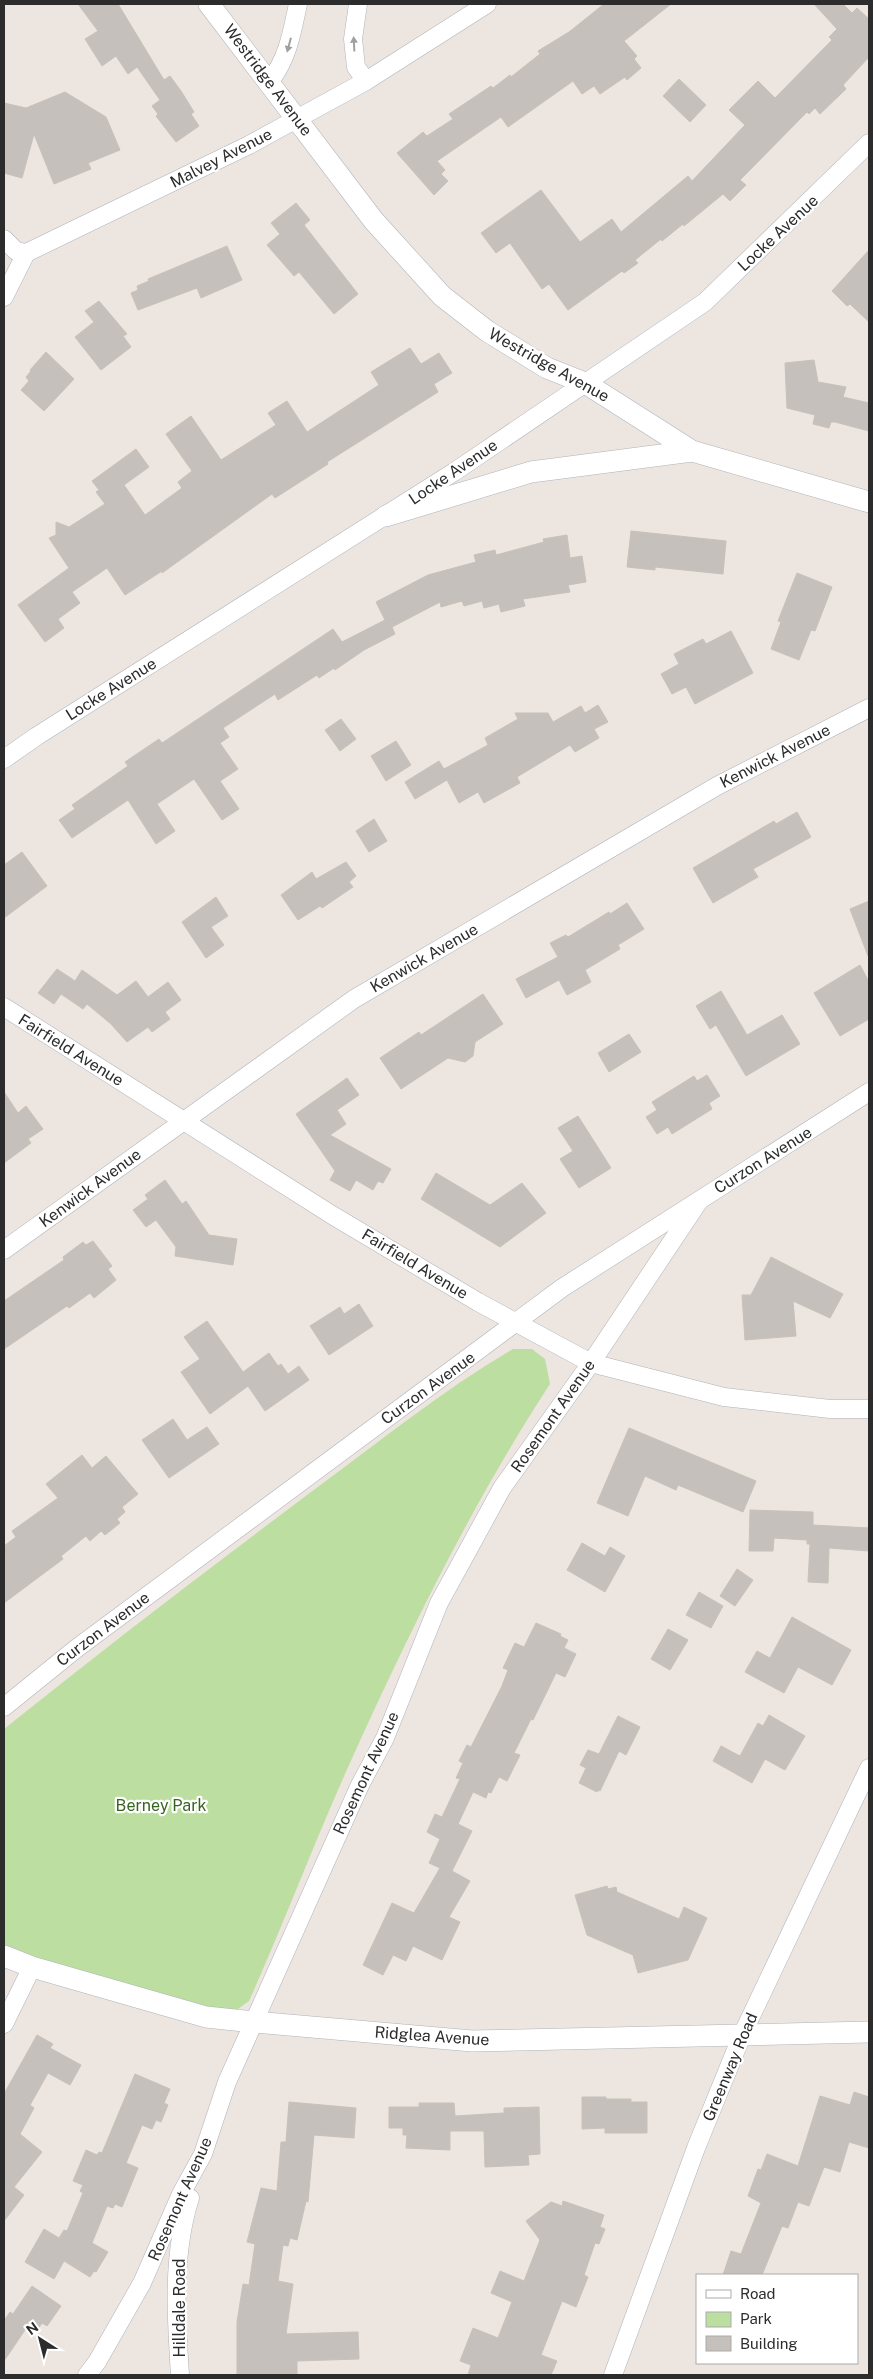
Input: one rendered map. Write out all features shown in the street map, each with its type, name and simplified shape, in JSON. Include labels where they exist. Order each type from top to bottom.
[{"type":"street","name":"Westridge Avenue","points":[[210,4],[374,220],[442,296],[487,331],[547,368],[585,383],[692,451],[869,502]]},
{"type":"street","points":[[270,82],[281,67],[289,47],[298,4]]},
{"type":"street","points":[[358,4],[353,39],[356,67],[366,81]]},
{"type":"street","name":"Malvey Avenue","points":[[26,253],[249,145],[366,81],[487,4]]},
{"type":"street","name":"Locke Avenue","points":[[4,759],[37,736],[386,516],[705,302],[846,168],[869,143]]},
{"type":"street","points":[[4,240],[16,251],[26,253],[4,297]]},
{"type":"street","points":[[386,516],[531,472],[692,451]]},
{"type":"street","name":"Kenwick Avenue","points":[[4,1250],[354,999],[717,786],[869,708]]},
{"type":"street","name":"Fairfield Avenue","points":[[4,1007],[332,1214],[516,1323],[591,1362],[724,1397],[830,1408],[869,1409]]},
{"type":"street","name":"Curzon Avenue","points":[[4,1707],[77,1648],[562,1288],[869,1092]]},
{"type":"street","name":"Rosemont Avenue","points":[[87,2375],[98,2362],[142,2283],[181,2194],[203,2154],[227,2082],[360,1785],[385,1738],[439,1603],[502,1488],[591,1362],[699,1201]]},
{"type":"street","name":"Greenway Road","points":[[613,2375],[696,2148],[742,2035],[869,1768]]},
{"type":"street","name":"Ridglea Avenue","points":[[4,1956],[32,1967],[206,2017],[254,2022],[472,2041],[869,2032]]},
{"type":"street","points":[[4,2024],[32,1967]]},
{"type":"street","name":"Hilldale Road","points":[[180,2375],[176,2319],[176,2280],[183,2219],[203,2154]]},
{"type":"green space","name":"Berney Park","points":[[513,1349],[532,1349],[545,1359],[550,1384],[521,1429],[442,1570],[394,1667],[349,1765],[249,2001],[238,2009],[218,2009],[160,1995],[4,1951],[4,1729],[158,1608],[388,1434],[462,1381]]},
{"type":"building","points":[[78,4],[118,4],[164,80],[170,76],[181,91],[194,112],[191,114],[199,126],[176,142],[156,116],[158,114],[152,106],[160,100],[137,67],[128,74],[116,56],[102,66],[85,39],[98,31]]},
{"type":"building","points":[[604,4],[671,4],[624,41],[637,56],[634,59],[641,68],[627,80],[625,77],[600,94],[594,86],[582,94],[573,81],[508,127],[501,117],[437,161],[445,170],[441,174],[448,181],[434,195],[397,153],[423,132],[427,136],[453,119],[449,114],[491,86],[493,88],[510,75],[511,77],[540,54],[538,51],[569,32]]},
{"type":"building","points":[[814,4],[843,4],[852,13],[857,8],[869,19],[869,57],[843,85],[846,89],[820,114],[815,108],[809,114],[807,112],[740,180],[746,185],[730,201],[723,194],[684,226],[683,224],[662,241],[661,239],[635,260],[638,263],[624,273],[622,271],[568,310],[549,284],[542,289],[510,243],[496,253],[481,233],[541,190],[580,242],[612,219],[621,232],[688,176],[692,181],[745,125],[729,110],[758,81],[775,98],[832,40],[829,37],[837,29]]},
{"type":"building","points":[[679,79],[706,105],[690,122],[663,96]]},
{"type":"building","points":[[65,92],[106,117],[120,150],[88,163],[91,169],[54,184],[34,134],[22,178],[4,173],[4,103],[26,108]]},
{"type":"building","points":[[296,203],[310,220],[304,225],[358,294],[334,314],[299,272],[294,276],[267,245],[280,234],[271,223]]},
{"type":"building","points":[[227,246],[242,280],[201,298],[197,288],[138,310],[131,293],[138,290],[137,286],[149,281],[148,279]]},
{"type":"building","points":[[869,250],[869,322],[850,304],[847,306],[832,291]]},
{"type":"building","points":[[99,301],[127,334],[123,336],[131,347],[101,370],[75,337],[94,322],[85,311]]},
{"type":"building","points":[[410,348],[421,364],[439,353],[452,373],[434,384],[438,392],[327,462],[328,464],[275,498],[272,494],[162,573],[162,571],[125,595],[107,568],[72,592],[80,603],[58,619],[64,628],[45,642],[18,605],[69,568],[49,538],[56,535],[56,522],[69,527],[105,504],[96,492],[99,490],[92,481],[136,449],[149,467],[124,485],[145,515],[182,488],[178,482],[192,471],[166,434],[191,416],[221,460],[276,425],[268,413],[287,401],[307,432],[379,385],[371,372]]},
{"type":"building","points":[[46,352],[74,379],[44,411],[21,390],[29,381],[26,377],[30,370]]},
{"type":"building","points":[[814,360],[818,382],[846,387],[843,397],[869,403],[869,431],[835,422],[831,422],[829,428],[813,424],[815,415],[787,408],[785,363]]},
{"type":"building","points":[[631,531],[726,541],[723,574],[655,567],[655,570],[627,567]]},
{"type":"building","points":[[567,535],[570,558],[582,556],[586,582],[568,585],[570,592],[523,599],[525,606],[501,612],[499,604],[484,608],[482,601],[464,606],[462,601],[441,607],[440,602],[392,627],[395,634],[364,650],[335,670],[334,668],[319,678],[317,675],[278,700],[275,694],[223,728],[229,737],[220,743],[238,769],[220,781],[239,809],[222,820],[194,779],[157,804],[175,831],[156,844],[128,800],[72,838],[59,820],[75,809],[72,805],[128,766],[125,762],[159,739],[162,743],[333,629],[342,642],[385,620],[376,602],[428,575],[476,562],[474,555],[495,550],[496,555],[544,542],[543,539]]},
{"type":"building","points":[[797,573],[832,587],[815,631],[811,630],[799,660],[771,649],[781,622],[778,621]]},
{"type":"building","points":[[731,631],[753,673],[695,704],[686,687],[672,694],[661,674],[679,664],[674,654],[703,639],[706,644]]},
{"type":"building","points":[[598,705],[608,722],[594,729],[599,738],[575,752],[570,745],[517,777],[520,783],[484,803],[478,792],[459,803],[447,780],[415,799],[405,782],[439,761],[444,769],[488,745],[485,738],[518,719],[515,713],[548,713],[553,722],[581,706],[585,713]]},
{"type":"building","points":[[341,719],[356,739],[340,751],[325,730]]},
{"type":"building","points":[[396,741],[411,765],[386,781],[371,756]]},
{"type":"building","points":[[797,812],[811,837],[753,869],[758,877],[713,903],[693,868],[774,821],[776,824]]},
{"type":"building","points":[[374,819],[387,841],[369,852],[356,831]]},
{"type":"building","points":[[22,852],[47,886],[4,918],[4,865]]},
{"type":"building","points":[[346,862],[356,876],[349,882],[353,887],[322,908],[320,906],[298,920],[281,895],[312,872],[316,879]]},
{"type":"building","points":[[216,897],[228,916],[211,927],[224,945],[206,958],[182,922]]},
{"type":"building","points":[[869,901],[869,956],[868,956],[850,909]]},
{"type":"building","points":[[627,903],[644,929],[618,945],[620,949],[585,970],[591,982],[567,995],[559,980],[526,998],[516,979],[558,957],[550,943],[566,935],[568,937]]},
{"type":"building","points":[[860,965],[869,982],[869,1019],[840,1036],[814,993]]},
{"type":"building","points":[[57,969],[75,981],[82,970],[117,995],[136,981],[148,997],[168,982],[181,1000],[165,1012],[170,1019],[152,1032],[148,1027],[127,1042],[111,1024],[87,1004],[83,1009],[61,994],[54,1004],[38,993]]},
{"type":"building","points":[[721,991],[747,1035],[782,1015],[800,1044],[746,1076],[716,1025],[710,1029],[696,1006]]},
{"type":"building","points":[[483,994],[503,1024],[475,1042],[473,1056],[465,1062],[448,1058],[401,1089],[380,1058],[419,1032],[421,1035]]},
{"type":"building","points":[[629,1034],[641,1052],[609,1072],[598,1053]]},
{"type":"building","points":[[707,1075],[720,1096],[709,1103],[712,1109],[672,1134],[668,1127],[657,1134],[646,1117],[657,1110],[652,1102],[694,1076],[697,1081]]},
{"type":"building","points":[[347,1078],[359,1095],[337,1110],[346,1124],[330,1135],[391,1169],[383,1183],[378,1181],[373,1190],[356,1180],[350,1191],[330,1180],[335,1171],[296,1114]]},
{"type":"building","points":[[4,1092],[18,1113],[26,1106],[43,1129],[28,1139],[31,1143],[4,1163]]},
{"type":"building","points":[[578,1116],[611,1168],[579,1188],[560,1159],[573,1151],[558,1128]]},
{"type":"building","points":[[436,1173],[490,1205],[522,1183],[546,1213],[500,1247],[421,1199]]},
{"type":"building","points":[[165,1180],[182,1204],[186,1201],[209,1235],[237,1239],[233,1265],[175,1256],[176,1247],[156,1220],[146,1227],[133,1210],[148,1199],[145,1195]]},
{"type":"building","points":[[93,1241],[112,1266],[108,1269],[116,1280],[94,1298],[90,1293],[69,1308],[67,1306],[4,1349],[4,1301],[64,1260],[63,1257],[83,1242],[86,1245]]},
{"type":"building","points":[[771,1257],[843,1294],[830,1318],[793,1301],[796,1336],[745,1340],[742,1295],[751,1295]]},
{"type":"building","points":[[359,1304],[373,1326],[329,1355],[310,1326],[340,1307],[344,1314]]},
{"type":"building","points":[[207,1321],[243,1372],[269,1353],[278,1366],[281,1364],[288,1374],[299,1366],[309,1380],[265,1411],[248,1386],[210,1414],[181,1372],[200,1359],[184,1337]]},
{"type":"building","points":[[173,1419],[187,1440],[207,1427],[219,1444],[169,1478],[142,1440]]},
{"type":"building","points":[[629,1428],[756,1481],[743,1512],[678,1485],[676,1490],[645,1476],[628,1516],[597,1503]]},
{"type":"building","points":[[82,1455],[92,1468],[106,1456],[138,1494],[122,1507],[125,1512],[117,1519],[120,1523],[105,1535],[101,1531],[90,1541],[86,1536],[61,1556],[63,1559],[4,1603],[4,1546],[16,1537],[12,1531],[58,1498],[46,1484]]},
{"type":"building","points":[[750,1510],[813,1512],[813,1525],[869,1528],[869,1551],[829,1548],[828,1583],[808,1582],[810,1544],[807,1544],[807,1540],[774,1538],[773,1551],[749,1551]]},
{"type":"building","points":[[582,1543],[605,1556],[610,1547],[625,1556],[605,1592],[567,1570]]},
{"type":"building","points":[[737,1569],[753,1580],[735,1606],[720,1596]]},
{"type":"building","points":[[699,1592],[723,1606],[711,1628],[686,1615]]},
{"type":"building","points":[[792,1617],[851,1650],[832,1685],[798,1667],[784,1693],[745,1672],[757,1651],[770,1658]]},
{"type":"building","points":[[536,1623],[561,1634],[560,1636],[568,1640],[564,1648],[576,1654],[565,1677],[556,1673],[533,1720],[531,1719],[514,1753],[520,1755],[507,1781],[499,1777],[491,1793],[488,1792],[486,1798],[473,1792],[458,1824],[472,1831],[452,1871],[470,1881],[449,1917],[460,1922],[442,1960],[413,1946],[406,1961],[393,1955],[383,1975],[363,1965],[392,1903],[414,1913],[440,1868],[429,1863],[440,1839],[427,1832],[435,1814],[442,1817],[460,1779],[456,1778],[463,1763],[459,1761],[467,1745],[471,1747],[502,1686],[508,1670],[503,1668],[515,1643],[524,1647]]},
{"type":"building","points":[[668,1629],[688,1640],[670,1670],[651,1659]]},
{"type":"building","points":[[769,1715],[805,1736],[785,1770],[765,1759],[752,1783],[713,1761],[721,1746],[740,1756],[758,1723],[763,1726]]},
{"type":"building","points":[[618,1716],[640,1727],[626,1755],[619,1751],[600,1791],[598,1790],[597,1792],[579,1783],[586,1768],[580,1765],[588,1750],[599,1754]]},
{"type":"building","points":[[607,1886],[608,1889],[616,1887],[617,1892],[679,1919],[684,1907],[707,1918],[688,1960],[638,1973],[633,1955],[587,1935],[575,1895]]},
{"type":"building","points":[[37,2035],[53,2044],[50,2048],[81,2065],[70,2085],[48,2073],[30,2105],[34,2108],[20,2134],[42,2152],[14,2187],[24,2195],[4,2221],[4,2094]]},
{"type":"building","points":[[135,2074],[170,2089],[164,2103],[168,2105],[161,2122],[156,2120],[152,2129],[142,2125],[126,2163],[138,2168],[122,2207],[115,2204],[113,2208],[107,2206],[92,2243],[108,2252],[96,2272],[94,2271],[90,2277],[64,2261],[54,2279],[25,2262],[44,2229],[59,2238],[64,2230],[67,2231],[83,2193],[80,2191],[83,2185],[73,2181],[86,2150],[97,2155],[99,2152],[102,2153]]},
{"type":"building","points":[[854,2092],[869,2097],[869,2148],[849,2142],[840,2172],[824,2167],[809,2206],[798,2202],[788,2228],[782,2226],[762,2274],[723,2274],[731,2251],[741,2254],[761,2203],[748,2196],[758,2169],[761,2170],[767,2154],[798,2166],[820,2096],[850,2105]]},
{"type":"building","points":[[582,2097],[606,2097],[606,2099],[631,2099],[631,2102],[647,2102],[647,2133],[605,2133],[605,2128],[582,2129]]},
{"type":"building","points":[[289,2102],[356,2108],[354,2138],[314,2135],[308,2202],[306,2201],[297,2240],[290,2238],[288,2246],[283,2245],[278,2281],[293,2284],[286,2334],[358,2332],[359,2359],[297,2361],[297,2375],[237,2375],[237,2322],[243,2284],[249,2285],[255,2244],[247,2242],[261,2188],[277,2191],[281,2142],[286,2142]]},
{"type":"building","points":[[419,2103],[454,2103],[455,2116],[504,2113],[504,2108],[539,2107],[540,2154],[528,2155],[529,2165],[485,2167],[484,2131],[450,2131],[450,2150],[406,2148],[407,2135],[403,2135],[403,2128],[389,2128],[389,2107],[419,2107]]},
{"type":"building","points":[[563,2201],[604,2215],[600,2227],[605,2229],[599,2244],[595,2243],[584,2275],[588,2277],[576,2307],[562,2301],[541,2355],[557,2361],[551,2375],[468,2375],[471,2365],[460,2361],[473,2328],[498,2338],[512,2302],[491,2293],[500,2271],[524,2281],[540,2240],[526,2221],[551,2202],[562,2206]]},
{"type":"building","points":[[32,2286],[61,2306],[47,2326],[42,2323],[35,2333],[27,2327],[4,2361],[4,2321],[10,2312],[13,2314]]}]
